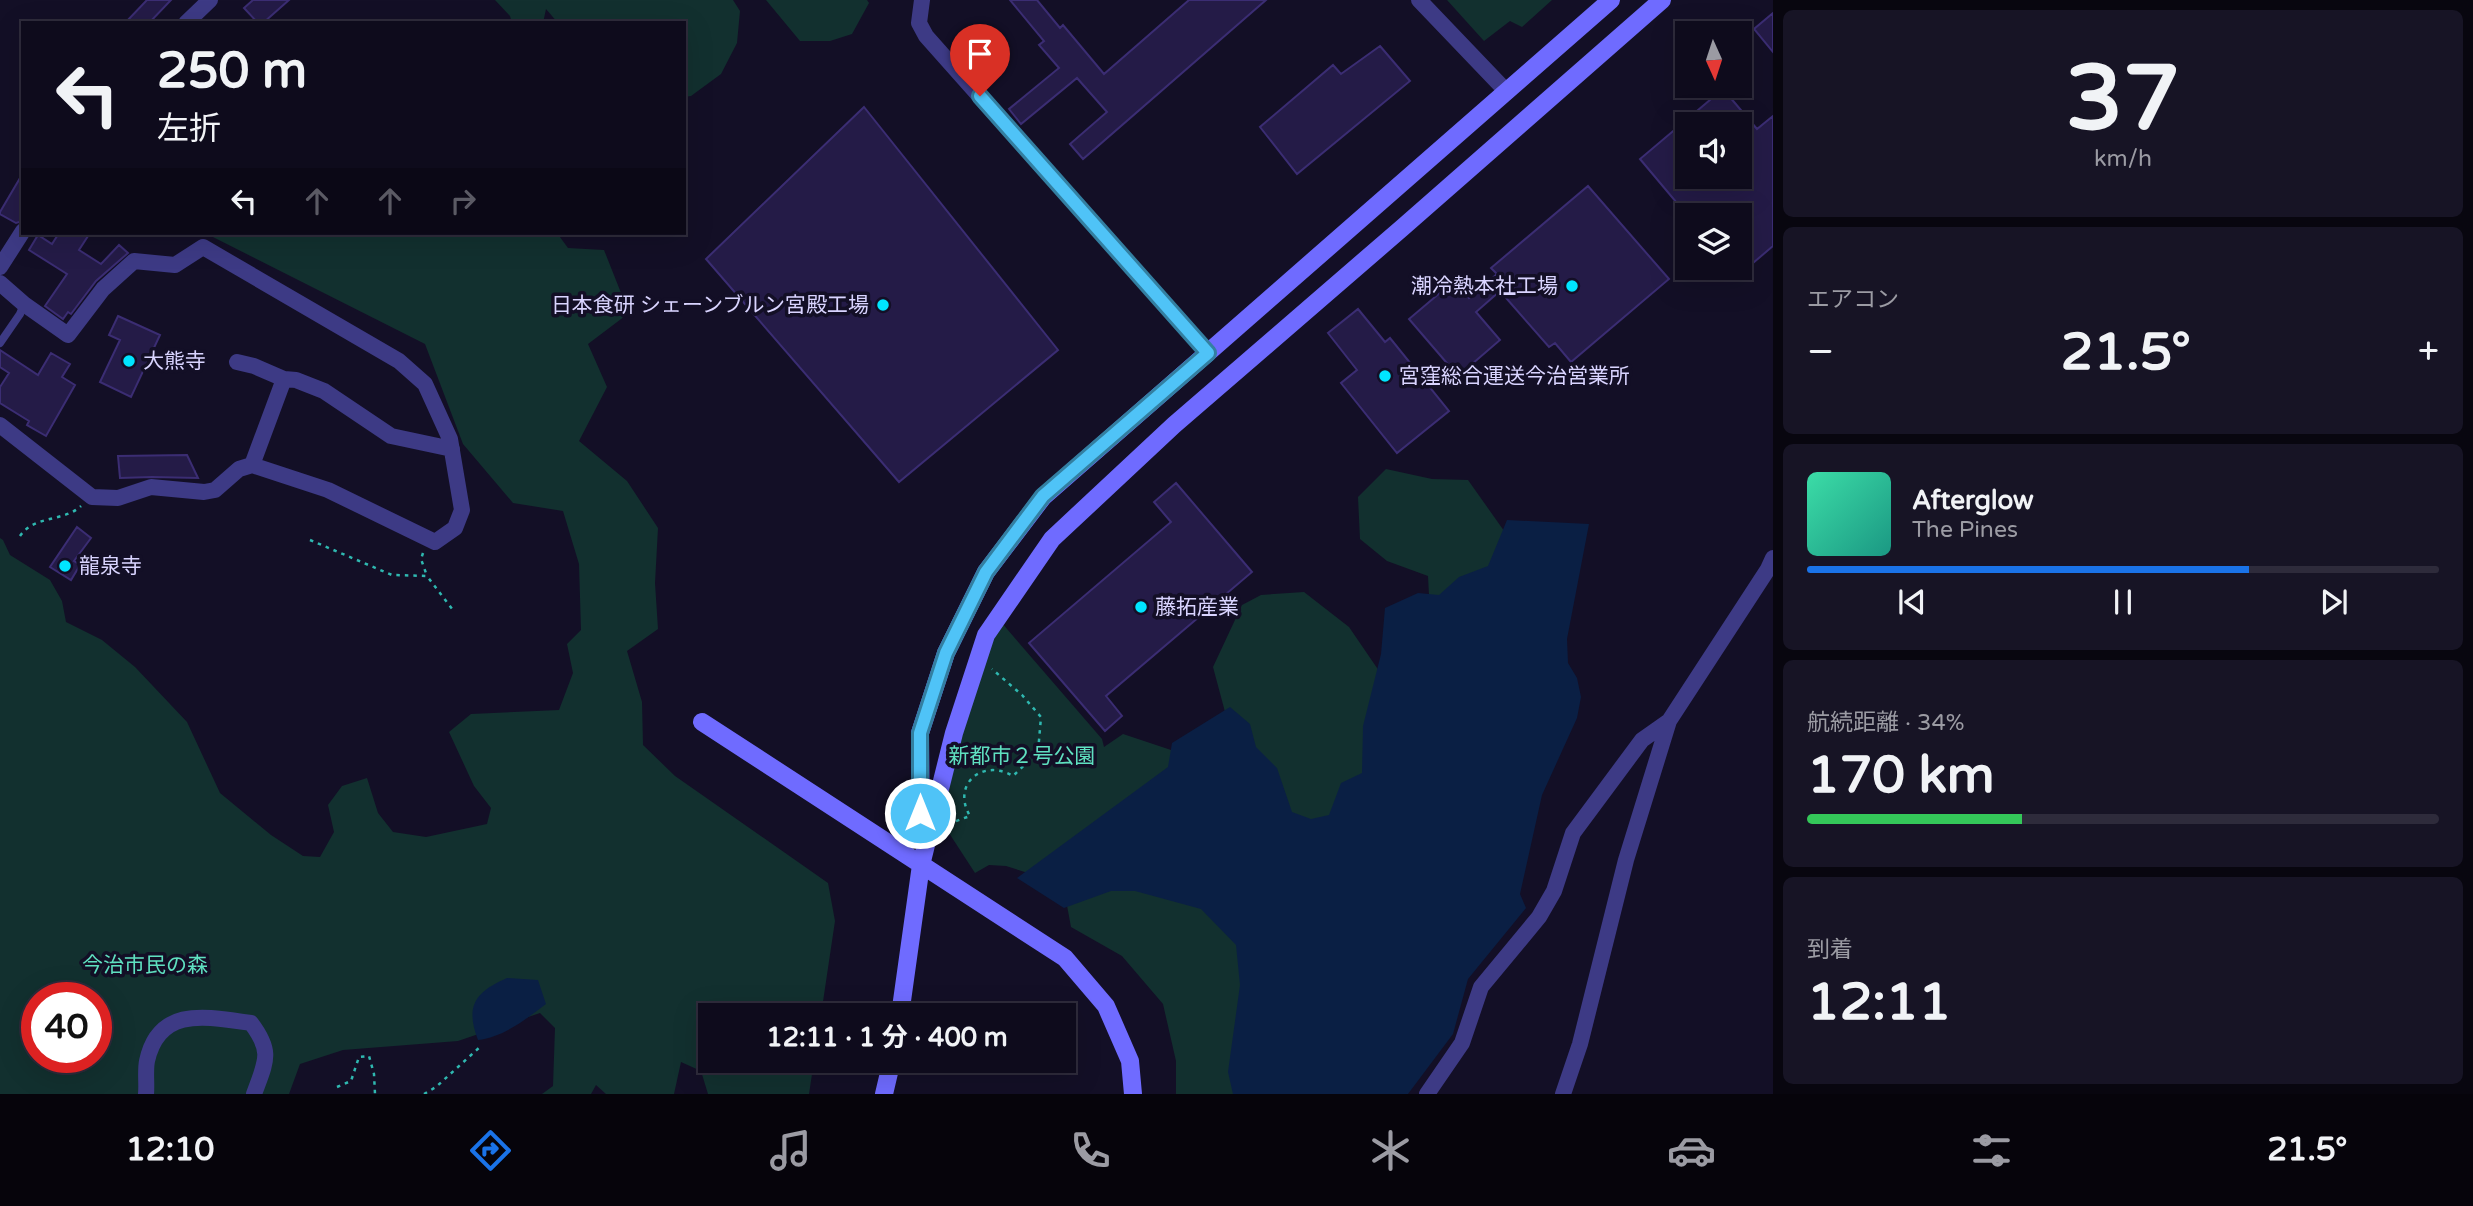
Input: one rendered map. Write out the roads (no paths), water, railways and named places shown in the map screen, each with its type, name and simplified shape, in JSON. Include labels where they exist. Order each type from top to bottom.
[{"type":"street","points":[[188,21],[210,0]]},
{"type":"street","points":[[922,0],[919,23],[926,36],[1208,353]]},
{"type":"street","points":[[1419,0],[1507,92]]},
{"type":"street","points":[[921,865],[920,733],[946,653],[986,572],[1043,496],[1611,0]]},
{"type":"street","points":[[902,1003],[921,865],[954,733],[986,635],[1052,539],[1174,425],[1662,0]]},
{"type":"street","points":[[0,267],[21,234]]},
{"type":"street","points":[[0,283],[24,304],[68,335],[103,289],[134,261],[175,265],[203,247],[399,360],[425,384],[450,439],[463,510],[454,528],[435,542],[328,491],[252,465],[239,469],[215,490],[204,492],[151,487],[118,498],[92,497],[0,425]]},
{"type":"street","points":[[237,362],[324,391],[391,436],[452,449]]},
{"type":"street","points":[[252,465],[284,379]]},
{"type":"street","points":[[1563,1094],[1580,1044],[1626,860],[1669,721],[1773,558]]},
{"type":"street","points":[[1427,1094],[1462,1043],[1481,988],[1539,917],[1554,891],[1573,833],[1642,740],[1669,721]]},
{"type":"street","points":[[702,722],[1065,958],[1106,1006],[1129,1061],[1133,1094]]},
{"type":"street","points":[[146,1094],[147,1061],[157,1036],[170,1023],[195,1017],[251,1023],[264,1040],[266,1061],[254,1094]]},
{"type":"street","points":[[884,1094],[889,1073]]},
{"type":"lane","points":[[0,343],[24,304]]},
{"type":"water","points":[[1507,520],[1589,524],[1567,639],[1568,663],[1577,678],[1581,697],[1577,718],[1542,795],[1520,894],[1526,908],[1468,979],[1453,1034],[1408,1094],[1233,1094],[1228,1072],[1240,985],[1236,945],[1201,909],[1135,891],[1111,891],[1064,908],[1017,878],[1168,767],[1172,743],[1230,707],[1250,724],[1256,747],[1277,768],[1292,812],[1311,819],[1329,815],[1341,783],[1362,773],[1363,726],[1381,654],[1385,608],[1418,593],[1439,595],[1459,577],[1488,566]]},
{"type":"water","points":[[507,978],[538,980],[546,1004],[506,1031],[478,1040],[473,1018],[476,1002],[487,989]]},
{"type":"place","name":"潮冷熱本社工場","points":[[1572,286]]},
{"type":"place","name":"日本食研 シェーンブルン宮殿工場","points":[[883,305]]},
{"type":"place","name":"大熊寺","points":[[129,361]]},
{"type":"place","name":"宮窪総合運送今治営業所","points":[[1385,376]]},
{"type":"place","name":"龍泉寺","points":[[65,566]]},
{"type":"place","name":"藤拓産業","points":[[1141,607]]},
{"type":"park label","name":"新都市２号公園","points":[[1022,756]]},
{"type":"park label","name":"今治市民の森","points":[[145,965]]}]
